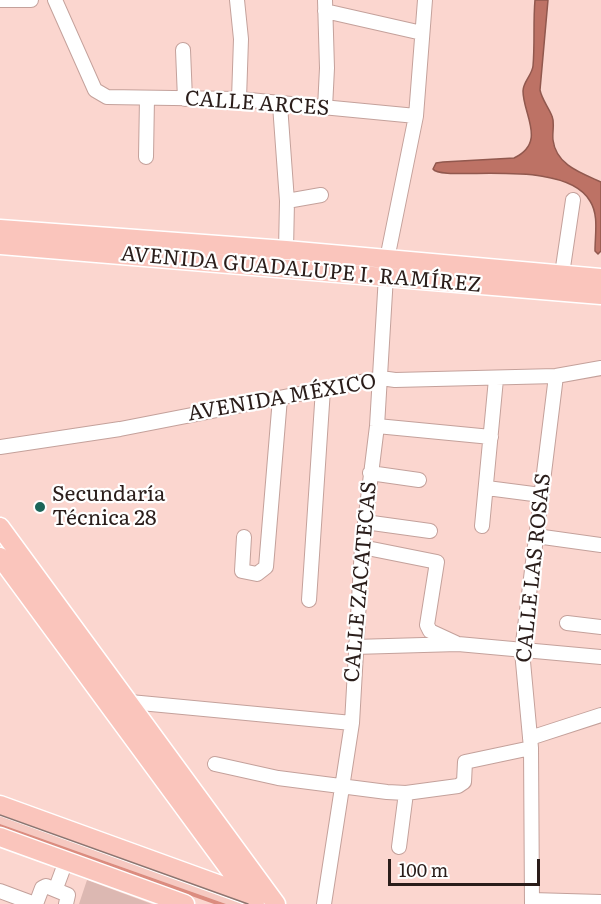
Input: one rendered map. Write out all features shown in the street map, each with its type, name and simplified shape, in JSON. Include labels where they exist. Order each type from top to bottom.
[{"type":"main road","name":"AVENIDA GUADALUPE I. RAMÍREZ","points":[[0,229],[286,250],[386,268],[601,295]]},
{"type":"main road","name":"AVENIDA GUADALUPE I. RAMÍREZ","points":[[0,245],[386,268],[562,274],[601,278]]},
{"type":"main road","points":[[0,527],[276,904]]},
{"type":"main road","points":[[0,557],[252,900]]},
{"type":"main road","points":[[0,805],[252,900],[269,904]]},
{"type":"main road","points":[[0,837],[176,903]]},
{"type":"street","points":[[1,0],[31,0]]},
{"type":"street","name":"CALLE ARCES","points":[[56,0],[98,94],[107,97],[239,99],[280,105],[416,116]]},
{"type":"street","points":[[237,0],[241,39],[239,99]]},
{"type":"street","name":"CALLE ZACATECAS","points":[[324,904],[352,723],[354,647],[362,547],[377,426],[386,268],[416,116],[425,0]]},
{"type":"street","points":[[325,108],[327,68],[325,5],[422,33]]},
{"type":"street","points":[[183,50],[184,99]]},
{"type":"street","points":[[146,157],[147,98]]},
{"type":"street","points":[[280,105],[286,201],[286,250]]},
{"type":"street","points":[[286,201],[321,195]]},
{"type":"street","points":[[562,274],[573,200]]},
{"type":"street","name":"AVENIDA MÉXICO","points":[[0,447],[120,429],[381,378],[496,379],[556,376],[601,368]]},
{"type":"street","name":"CALLE LAS ROSAS","points":[[532,902],[531,743],[522,651],[556,376]]},
{"type":"street","points":[[482,526],[496,379]]},
{"type":"street","points":[[309,600],[323,389]]},
{"type":"street","points":[[244,537],[242,571],[257,574],[266,567],[280,398]]},
{"type":"street","points":[[377,426],[491,437]]},
{"type":"street","points":[[370,473],[419,480]]},
{"type":"street","points":[[487,488],[541,495]]},
{"type":"street","points":[[365,522],[430,531]]},
{"type":"street","points":[[536,536],[601,545]]},
{"type":"street","points":[[362,547],[436,562],[427,625],[430,631],[458,644]]},
{"type":"street","points":[[567,623],[601,627]]},
{"type":"street","points":[[354,647],[458,644],[601,657]]},
{"type":"street","points":[[130,702],[352,723]]},
{"type":"street","points":[[215,765],[343,788],[406,793],[458,786],[464,782],[465,762],[531,743],[601,715]]},
{"type":"street","points":[[399,847],[406,793]]},
{"type":"street","points":[[56,888],[66,861]]},
{"type":"street","points":[[0,891],[35,904],[42,888],[46,886],[56,888],[68,895],[66,904]]},
{"type":"street","points":[[532,902],[601,902]]},
{"type":"shaded area","points":[[535,0],[548,0],[540,90],[553,119],[555,149],[564,162],[601,182],[601,251],[598,254],[595,251],[595,212],[590,201],[576,187],[556,179],[531,175],[441,173],[433,169],[436,163],[443,162],[514,158],[524,152],[529,144],[531,127],[523,91],[533,66]]},
{"type":"shaded area","points":[[0,811],[235,896],[241,904],[226,904],[0,824]]},
{"type":"shaded area","points":[[0,824],[226,904],[214,904],[0,828]]},
{"type":"building","points":[[87,880],[152,904],[79,904]]},
{"type":"tram line","points":[[0,815],[248,904]]},
{"type":"place","name":"Secundaría Técnica 28","points":[[40,507]]}]
